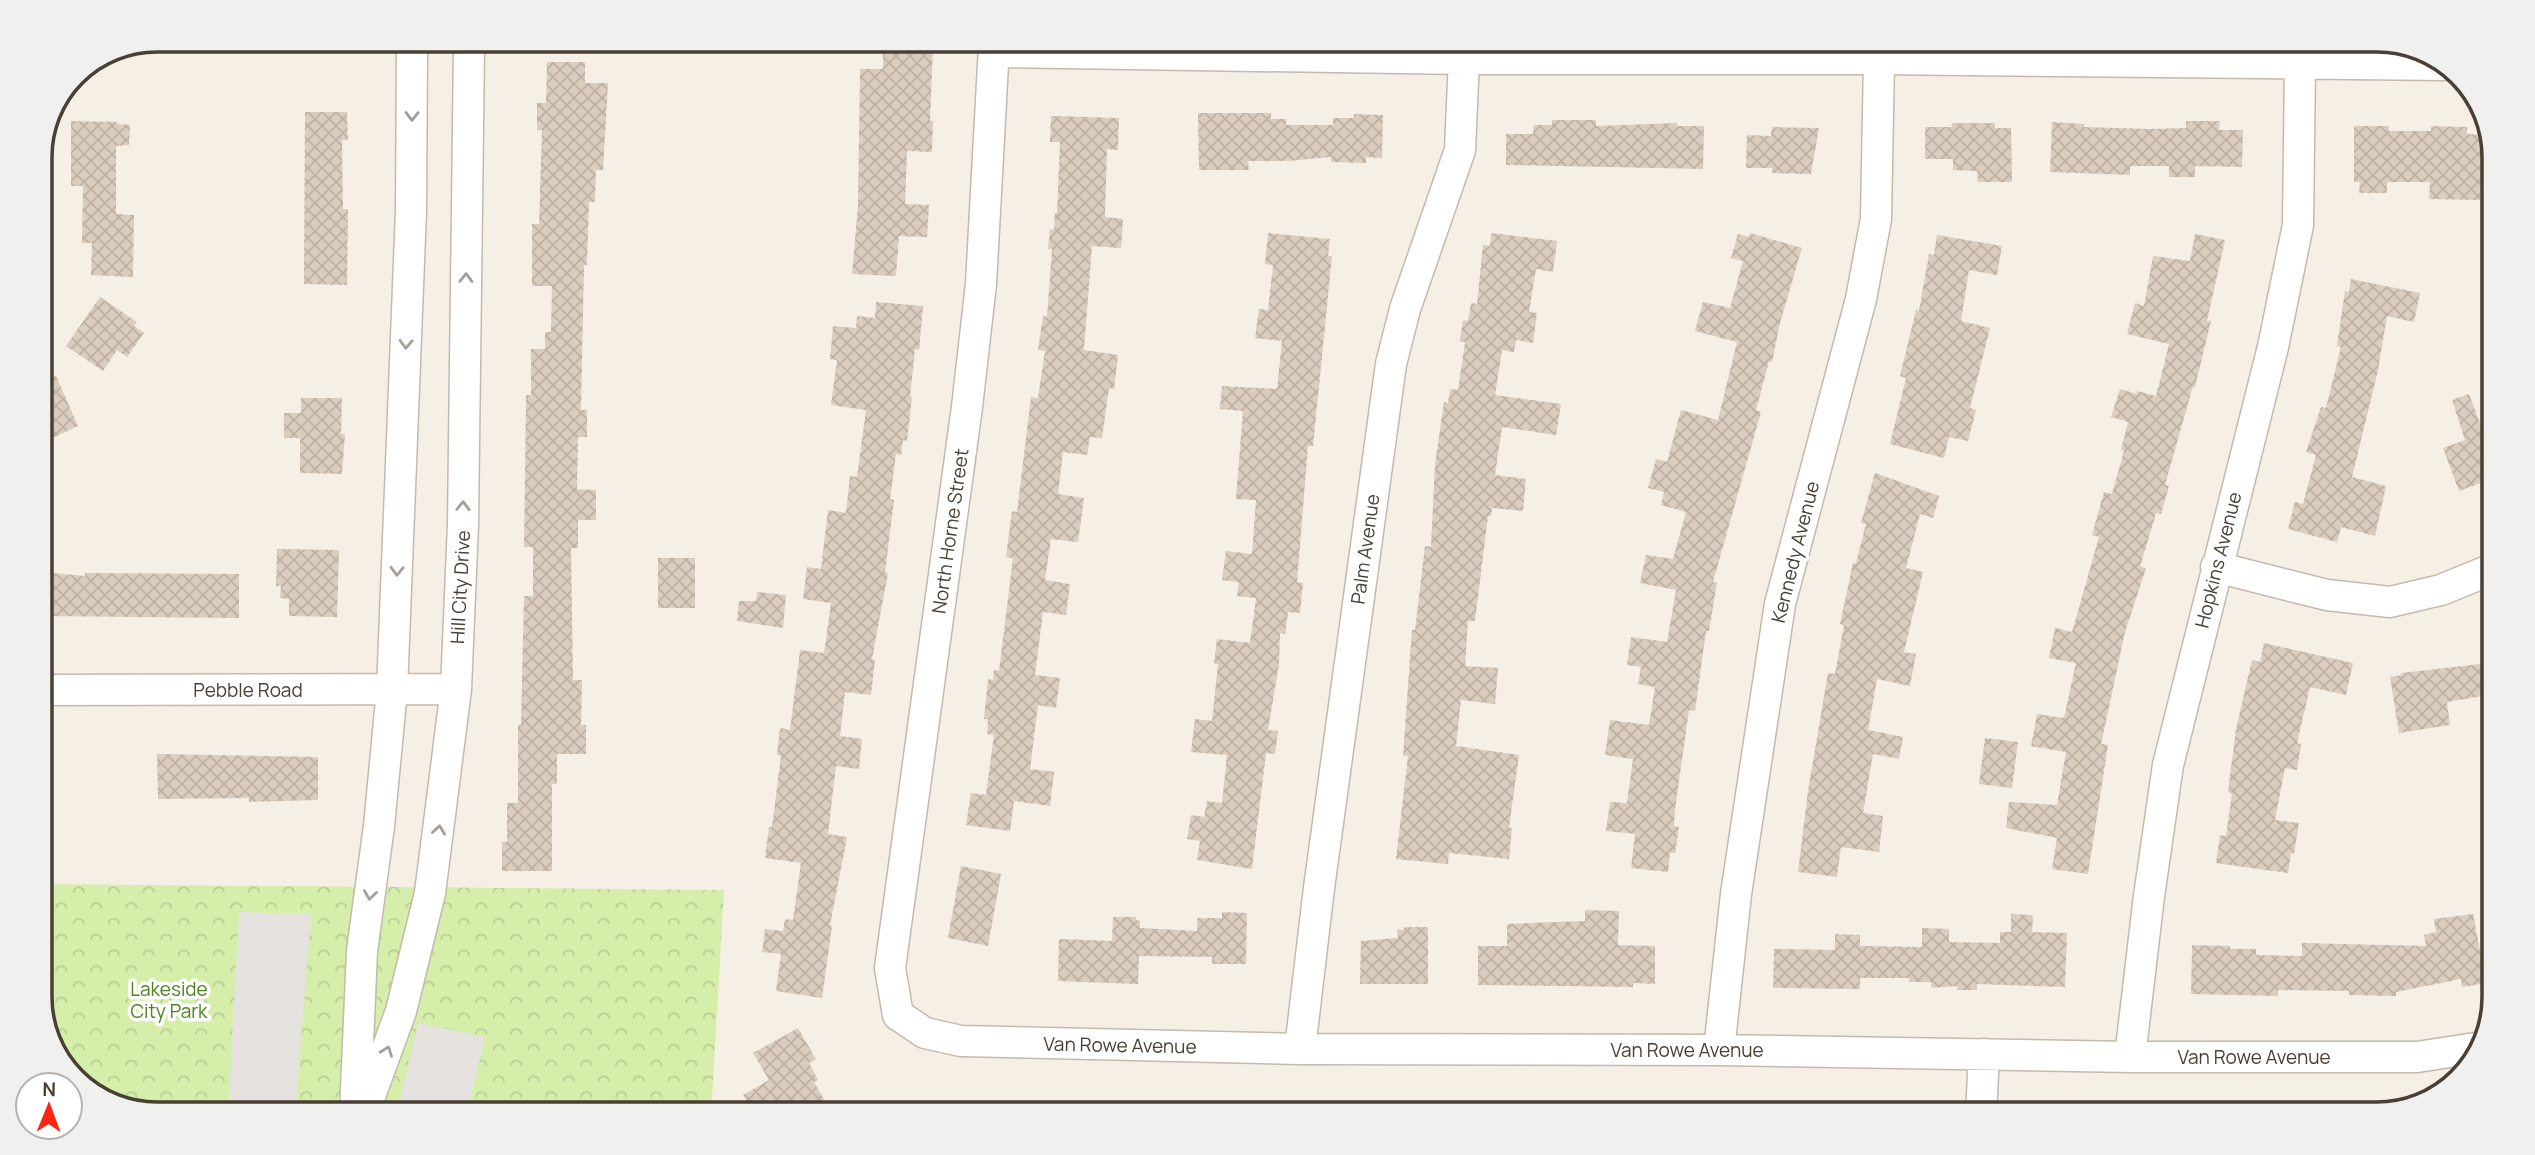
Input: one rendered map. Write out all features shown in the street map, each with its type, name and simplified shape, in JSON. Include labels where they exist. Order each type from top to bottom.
[{"type":"street","points":[[356,1102],[362,951],[379,826],[392,690],[411,211],[412,52]]},
{"type":"street","name":"Hill City Drive","points":[[368,1102],[401,1011],[430,893],[456,689],[463,524],[470,52]]},
{"type":"street","name":"North Horne Street","points":[[898,1015],[890,968],[981,284],[994,52]]},
{"type":"street","points":[[1135,52],[1464,59],[1879,58],[2427,65]]},
{"type":"street","name":"Kennedy Avenue","points":[[1719,1050],[1736,894],[1780,604],[1861,299],[1876,219],[1879,58]]},
{"type":"street","name":"Palm Avenue","points":[[1300,1049],[1319,888],[1391,364],[1405,309],[1460,150],[1464,59]]},
{"type":"street","name":"Hopkins Avenue","points":[[2130,1057],[2168,765],[2273,347],[2298,225],[2300,64]]},
{"type":"street","points":[[2216,567],[2327,595],[2390,602],[2441,590],[2482,573]]},
{"type":"street","name":"Pebble Road","points":[[53,690],[456,689]]},
{"type":"street","name":"Van Rowe Avenue","points":[[898,1015],[925,1033],[961,1041],[1300,1049],[1719,1050],[2130,1057],[2417,1057],[2469,1049]]},
{"type":"street","points":[[1981,1102],[1983,1054]]},
{"type":"green space","name":"Lakeside City Park","points":[[53,884],[724,890],[712,1102],[158,1102],[117,1095],[94,1081],[79,1067],[63,1044],[58,1031],[53,1004]]},
{"type":"shaded area","points":[[239,912],[311,914],[296,1102],[229,1102]]},
{"type":"shaded area","points":[[418,1023],[485,1037],[469,1102],[399,1102]]},
{"type":"building","points":[[883,52],[933,52],[930,121],[933,121],[932,152],[907,151],[905,204],[929,205],[927,237],[899,236],[896,276],[852,274],[858,206],[860,69],[883,69]]},
{"type":"building","points":[[547,62],[585,62],[585,83],[608,83],[603,170],[596,170],[595,202],[589,202],[587,265],[584,265],[581,410],[587,410],[587,437],[578,437],[577,489],[596,490],[596,520],[578,520],[578,548],[571,548],[573,680],[582,680],[581,725],[586,725],[586,754],[557,754],[557,784],[552,784],[552,871],[502,871],[502,842],[507,842],[507,803],[518,803],[518,725],[521,725],[524,596],[533,596],[533,547],[524,547],[526,395],[531,395],[531,349],[545,349],[545,332],[551,332],[552,286],[532,286],[532,224],[539,224],[542,130],[537,130],[537,103],[546,103]]},
{"type":"building","points":[[305,112],[347,112],[348,140],[342,140],[343,209],[348,209],[347,285],[304,284]]},
{"type":"building","points":[[1198,113],[1271,113],[1271,119],[1286,119],[1286,125],[1333,125],[1333,118],[1354,118],[1354,114],[1383,115],[1382,158],[1366,157],[1366,163],[1331,162],[1331,157],[1248,161],[1249,170],[1199,170]]},
{"type":"building","points":[[1051,116],[1119,118],[1118,150],[1107,149],[1105,217],[1123,219],[1121,248],[1092,246],[1084,350],[1118,355],[1114,389],[1109,388],[1102,438],[1090,437],[1087,455],[1063,452],[1058,494],[1084,498],[1078,542],[1051,539],[1045,580],[1070,584],[1066,615],[1043,612],[1035,675],[1060,678],[1056,708],[1038,705],[1030,769],[1054,772],[1050,806],[1014,801],[1010,831],[966,825],[971,793],[986,795],[994,735],[987,734],[988,719],[984,719],[988,679],[993,680],[994,670],[999,671],[1013,558],[1006,557],[1012,511],[1017,512],[1031,397],[1038,398],[1045,351],[1038,350],[1043,316],[1047,317],[1052,249],[1048,249],[1050,229],[1054,230],[1057,213],[1060,142],[1050,142]]},
{"type":"building","points":[[1552,120],[1596,120],[1596,126],[1677,123],[1677,126],[1704,126],[1703,169],[1506,165],[1506,134],[1533,134],[1534,125],[1552,125]]},
{"type":"building","points":[[71,121],[117,122],[130,125],[129,145],[116,146],[116,214],[134,215],[133,277],[91,275],[92,243],[82,243],[83,186],[71,186]]},
{"type":"building","points":[[2186,121],[2220,121],[2219,130],[2243,130],[2242,167],[2195,166],[2195,177],[2169,177],[2169,166],[2130,166],[2130,175],[2050,172],[2052,122],[2084,124],[2084,127],[2149,129],[2186,128]]},
{"type":"building","points":[[1952,123],[1995,123],[1995,128],[2011,128],[2012,182],[1978,182],[1977,171],[1953,170],[1953,159],[1925,159],[1925,127],[1952,127]]},
{"type":"building","points":[[2354,126],[2389,126],[2389,131],[2431,131],[2431,126],[2467,127],[2467,134],[2479,135],[2482,151],[2480,200],[2429,199],[2430,182],[2387,182],[2387,193],[2359,193],[2360,182],[2354,182]]},
{"type":"building","points":[[1772,127],[1819,128],[1811,174],[1772,173],[1772,168],[1746,168],[1747,135],[1771,136]]},
{"type":"building","points":[[1268,233],[1330,239],[1328,256],[1332,256],[1313,446],[1308,446],[1297,582],[1303,583],[1300,613],[1288,612],[1285,634],[1280,633],[1279,664],[1268,730],[1278,731],[1275,754],[1266,753],[1252,869],[1197,860],[1200,841],[1187,839],[1191,815],[1204,817],[1207,801],[1222,803],[1227,755],[1191,752],[1195,719],[1212,721],[1218,664],[1214,664],[1217,639],[1250,643],[1256,598],[1237,596],[1239,582],[1222,580],[1226,551],[1252,554],[1256,500],[1236,499],[1243,411],[1220,409],[1222,386],[1277,389],[1282,341],[1255,338],[1259,309],[1268,310],[1273,265],[1265,264]]},
{"type":"building","points":[[1491,233],[1557,241],[1553,272],[1536,269],[1529,312],[1537,313],[1533,343],[1516,340],[1514,352],[1502,350],[1495,395],[1561,404],[1556,435],[1502,427],[1495,475],[1526,479],[1523,511],[1492,508],[1491,516],[1488,516],[1475,621],[1468,621],[1465,666],[1498,668],[1495,704],[1461,700],[1456,746],[1519,755],[1509,828],[1512,828],[1509,859],[1449,853],[1448,864],[1396,859],[1408,756],[1403,756],[1412,630],[1415,630],[1425,546],[1431,547],[1435,464],[1444,402],[1448,403],[1450,389],[1458,390],[1465,342],[1460,341],[1463,320],[1468,321],[1471,303],[1477,304],[1483,245],[1490,246]]},
{"type":"building","points":[[1750,233],[1802,248],[1780,323],[1772,362],[1769,361],[1756,410],[1761,412],[1713,582],[1717,583],[1709,631],[1706,631],[1695,711],[1689,710],[1675,809],[1674,826],[1679,827],[1675,853],[1670,853],[1668,872],[1631,868],[1635,834],[1606,831],[1610,802],[1627,803],[1633,759],[1605,755],[1610,720],[1649,725],[1655,687],[1638,684],[1641,667],[1627,665],[1631,637],[1667,642],[1676,590],[1640,583],[1646,555],[1673,559],[1686,512],[1661,505],[1664,492],[1648,488],[1656,459],[1667,462],[1681,410],[1718,420],[1737,342],[1695,331],[1703,302],[1730,308],[1743,261],[1731,258],[1738,234],[1749,237]]},
{"type":"building","points":[[2195,234],[2225,240],[2207,321],[2211,321],[2195,387],[2193,386],[2165,485],[2169,486],[2161,514],[2156,513],[2140,567],[2146,568],[2125,632],[2101,744],[2108,745],[2088,874],[2052,869],[2057,838],[2006,828],[2009,802],[2057,805],[2066,752],[2031,746],[2037,714],[2064,718],[2076,663],[2049,658],[2055,628],[2072,632],[2099,537],[2092,535],[2104,492],[2112,494],[2124,451],[2121,450],[2128,422],[2111,417],[2120,389],[2156,396],[2169,344],[2127,334],[2135,303],[2144,306],[2153,256],[2190,261]]},
{"type":"building","points":[[1937,235],[2002,246],[1997,275],[1969,270],[1961,321],[1990,328],[1970,408],[1976,410],[1968,441],[1949,437],[1944,458],[1890,444],[1906,378],[1900,376],[1916,310],[1919,311],[1929,254],[1934,255]]},
{"type":"building","points":[[2351,279],[2420,293],[2414,322],[2387,316],[2378,370],[2352,477],[2386,486],[2375,536],[2341,527],[2337,542],[2288,529],[2295,502],[2303,504],[2316,455],[2306,452],[2321,407],[2326,408],[2341,347],[2337,346],[2345,291],[2349,292]]},
{"type":"building","points":[[100,297],[137,322],[134,326],[144,333],[127,357],[117,350],[103,371],[66,346]]},
{"type":"building","points":[[876,302],[923,306],[919,350],[915,349],[907,441],[903,440],[901,455],[896,454],[890,499],[894,500],[885,572],[888,573],[872,659],[875,660],[871,695],[845,692],[840,736],[862,739],[859,769],[836,766],[828,834],[847,837],[830,925],[822,998],[776,991],[781,954],[762,952],[765,929],[783,931],[785,919],[793,920],[801,863],[765,858],[769,827],[772,827],[781,756],[777,755],[780,728],[790,730],[800,650],[824,653],[831,603],[803,599],[807,567],[821,569],[828,510],[846,513],[850,476],[857,477],[866,410],[831,405],[837,360],[830,359],[833,326],[856,328],[857,316],[875,318]]},
{"type":"building","points":[[56,376],[78,426],[53,438],[53,377]]},
{"type":"building","points":[[2469,394],[2482,429],[2482,482],[2459,491],[2443,448],[2465,440],[2452,400]]},
{"type":"building","points":[[301,398],[342,398],[341,434],[345,434],[342,474],[300,473],[300,438],[284,438],[284,413],[301,413]]},
{"type":"building","points":[[1875,473],[1939,496],[1933,518],[1920,514],[1906,568],[1923,572],[1904,652],[1916,654],[1910,686],[1877,679],[1868,730],[1903,737],[1899,759],[1873,754],[1863,813],[1883,816],[1879,852],[1841,847],[1837,877],[1798,872],[1808,791],[1828,673],[1835,674],[1844,625],[1840,624],[1853,563],[1856,563],[1866,524],[1861,523]]},
{"type":"building","points":[[277,549],[339,550],[337,617],[289,616],[289,599],[280,598],[281,586],[276,586]]},
{"type":"building","points":[[658,558],[695,558],[695,608],[658,608]]},
{"type":"building","points":[[53,573],[85,576],[85,573],[239,574],[239,618],[53,616]]},
{"type":"building","points":[[757,592],[786,595],[783,628],[737,621],[739,601],[756,601]]},
{"type":"building","points":[[2264,643],[2353,663],[2346,695],[2310,687],[2297,743],[2301,744],[2297,770],[2285,768],[2275,820],[2299,823],[2288,873],[2216,863],[2220,835],[2226,836],[2232,793],[2228,792],[2236,729],[2252,660],[2260,662]]},
{"type":"building","points":[[2482,664],[2482,696],[2447,702],[2450,725],[2399,733],[2390,677],[2401,673]]},
{"type":"building","points":[[1985,738],[2018,742],[2012,788],[1979,784]]},
{"type":"building","points":[[157,754],[318,757],[318,800],[249,802],[249,798],[158,799]]},
{"type":"building","points":[[961,866],[1001,874],[988,946],[948,938]]},
{"type":"building","points":[[1585,910],[1619,911],[1618,945],[1655,946],[1655,984],[1633,983],[1633,987],[1478,985],[1478,946],[1507,946],[1507,924],[1585,921]]},
{"type":"building","points":[[1222,912],[1247,913],[1246,964],[1212,964],[1212,957],[1139,956],[1138,984],[1058,981],[1059,939],[1112,941],[1113,917],[1136,917],[1136,920],[1140,921],[1140,928],[1197,931],[1197,918],[1222,918]]},
{"type":"building","points":[[2011,914],[2033,915],[2032,932],[2067,933],[2065,987],[1977,984],[1977,990],[1957,990],[1957,986],[1931,988],[1931,982],[1909,982],[1909,978],[1860,978],[1860,989],[1773,988],[1774,949],[1835,950],[1835,934],[1860,935],[1860,946],[1922,947],[1922,928],[1949,929],[1949,942],[2000,943],[2000,932],[2011,932]]},
{"type":"building","points":[[2473,914],[2482,962],[2482,984],[2462,987],[2461,979],[2396,992],[2396,996],[2349,995],[2349,991],[2278,990],[2278,996],[2191,994],[2192,945],[2256,949],[2256,955],[2302,956],[2302,943],[2426,946],[2424,935],[2436,932],[2434,919]]},
{"type":"building","points":[[1404,927],[1428,927],[1428,984],[1360,984],[1361,941],[1398,938],[1397,929],[1404,930]]},
{"type":"building","points":[[798,1028],[816,1059],[809,1063],[818,1080],[814,1082],[826,1102],[747,1102],[743,1095],[769,1080],[753,1053]]}]
